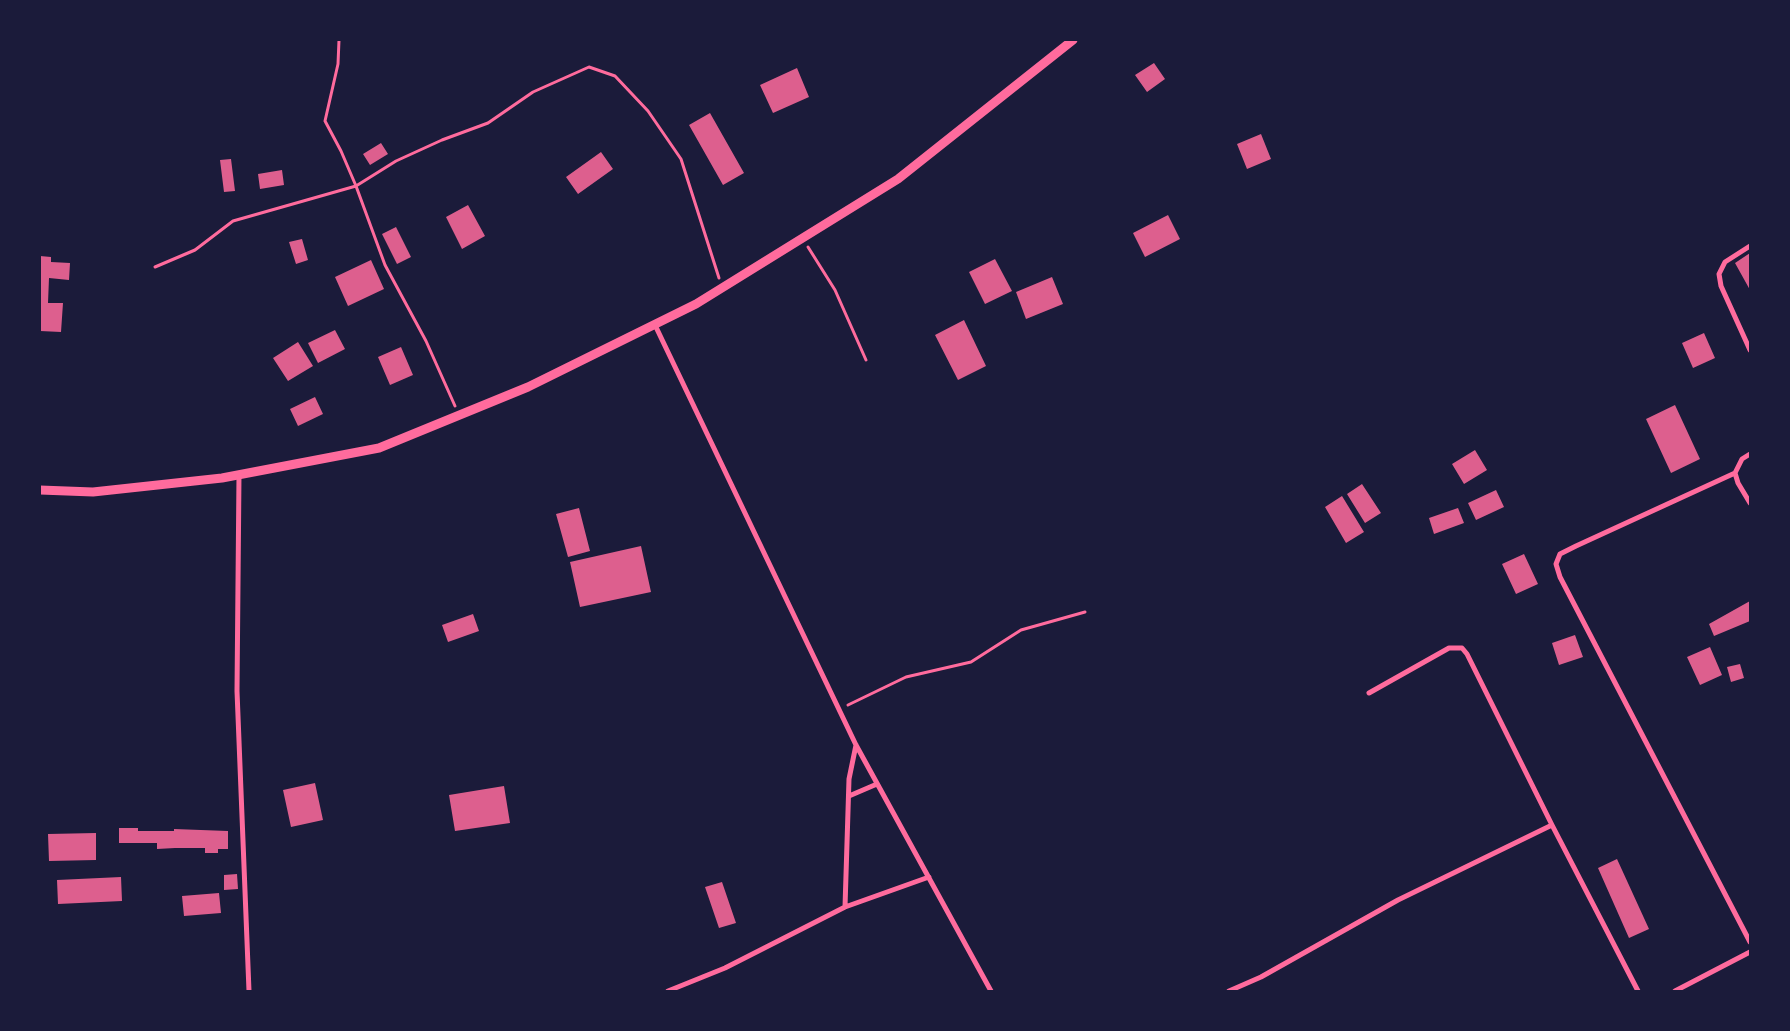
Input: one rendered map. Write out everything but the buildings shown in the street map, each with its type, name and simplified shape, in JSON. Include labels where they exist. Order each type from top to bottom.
[{"type":"street","points":[[40,490],[94,492],[222,478],[379,448],[528,388],[696,304],[898,179],[1073,40]]},
{"type":"street","points":[[1750,246],[1724,262],[1719,274],[1721,286],[1750,350]]},
{"type":"street","points":[[655,325],[856,745],[991,991]]},
{"type":"street","points":[[1750,454],[1742,459],[1735,472],[1560,554],[1556,564],[1560,577],[1750,942]]},
{"type":"street","points":[[1735,472],[1740,489],[1750,503]]},
{"type":"street","points":[[239,475],[237,691],[249,991]]},
{"type":"street","points":[[1369,693],[1449,648],[1462,648],[1467,654],[1552,825],[1638,991]]},
{"type":"street","points":[[845,907],[849,779],[856,745]]},
{"type":"street","points":[[849,796],[877,784]]},
{"type":"street","points":[[1229,991],[1261,977],[1398,900],[1552,825]]},
{"type":"street","points":[[668,991],[725,968],[845,907],[928,877]]},
{"type":"street","points":[[1675,991],[1750,952]]},
{"type":"path","points":[[339,40],[338,64],[324,121],[341,151],[356,186],[385,265],[426,341],[460,416]]},
{"type":"path","points":[[155,267],[195,250],[233,221],[356,186],[396,161],[442,140],[488,123],[533,92],[588,67],[615,76],[648,111],[681,159],[706,232],[722,288]]},
{"type":"path","points":[[802,239],[835,290],[866,360]]},
{"type":"path","points":[[839,709],[906,678],[971,662],[1021,630],[1085,612]]}]
